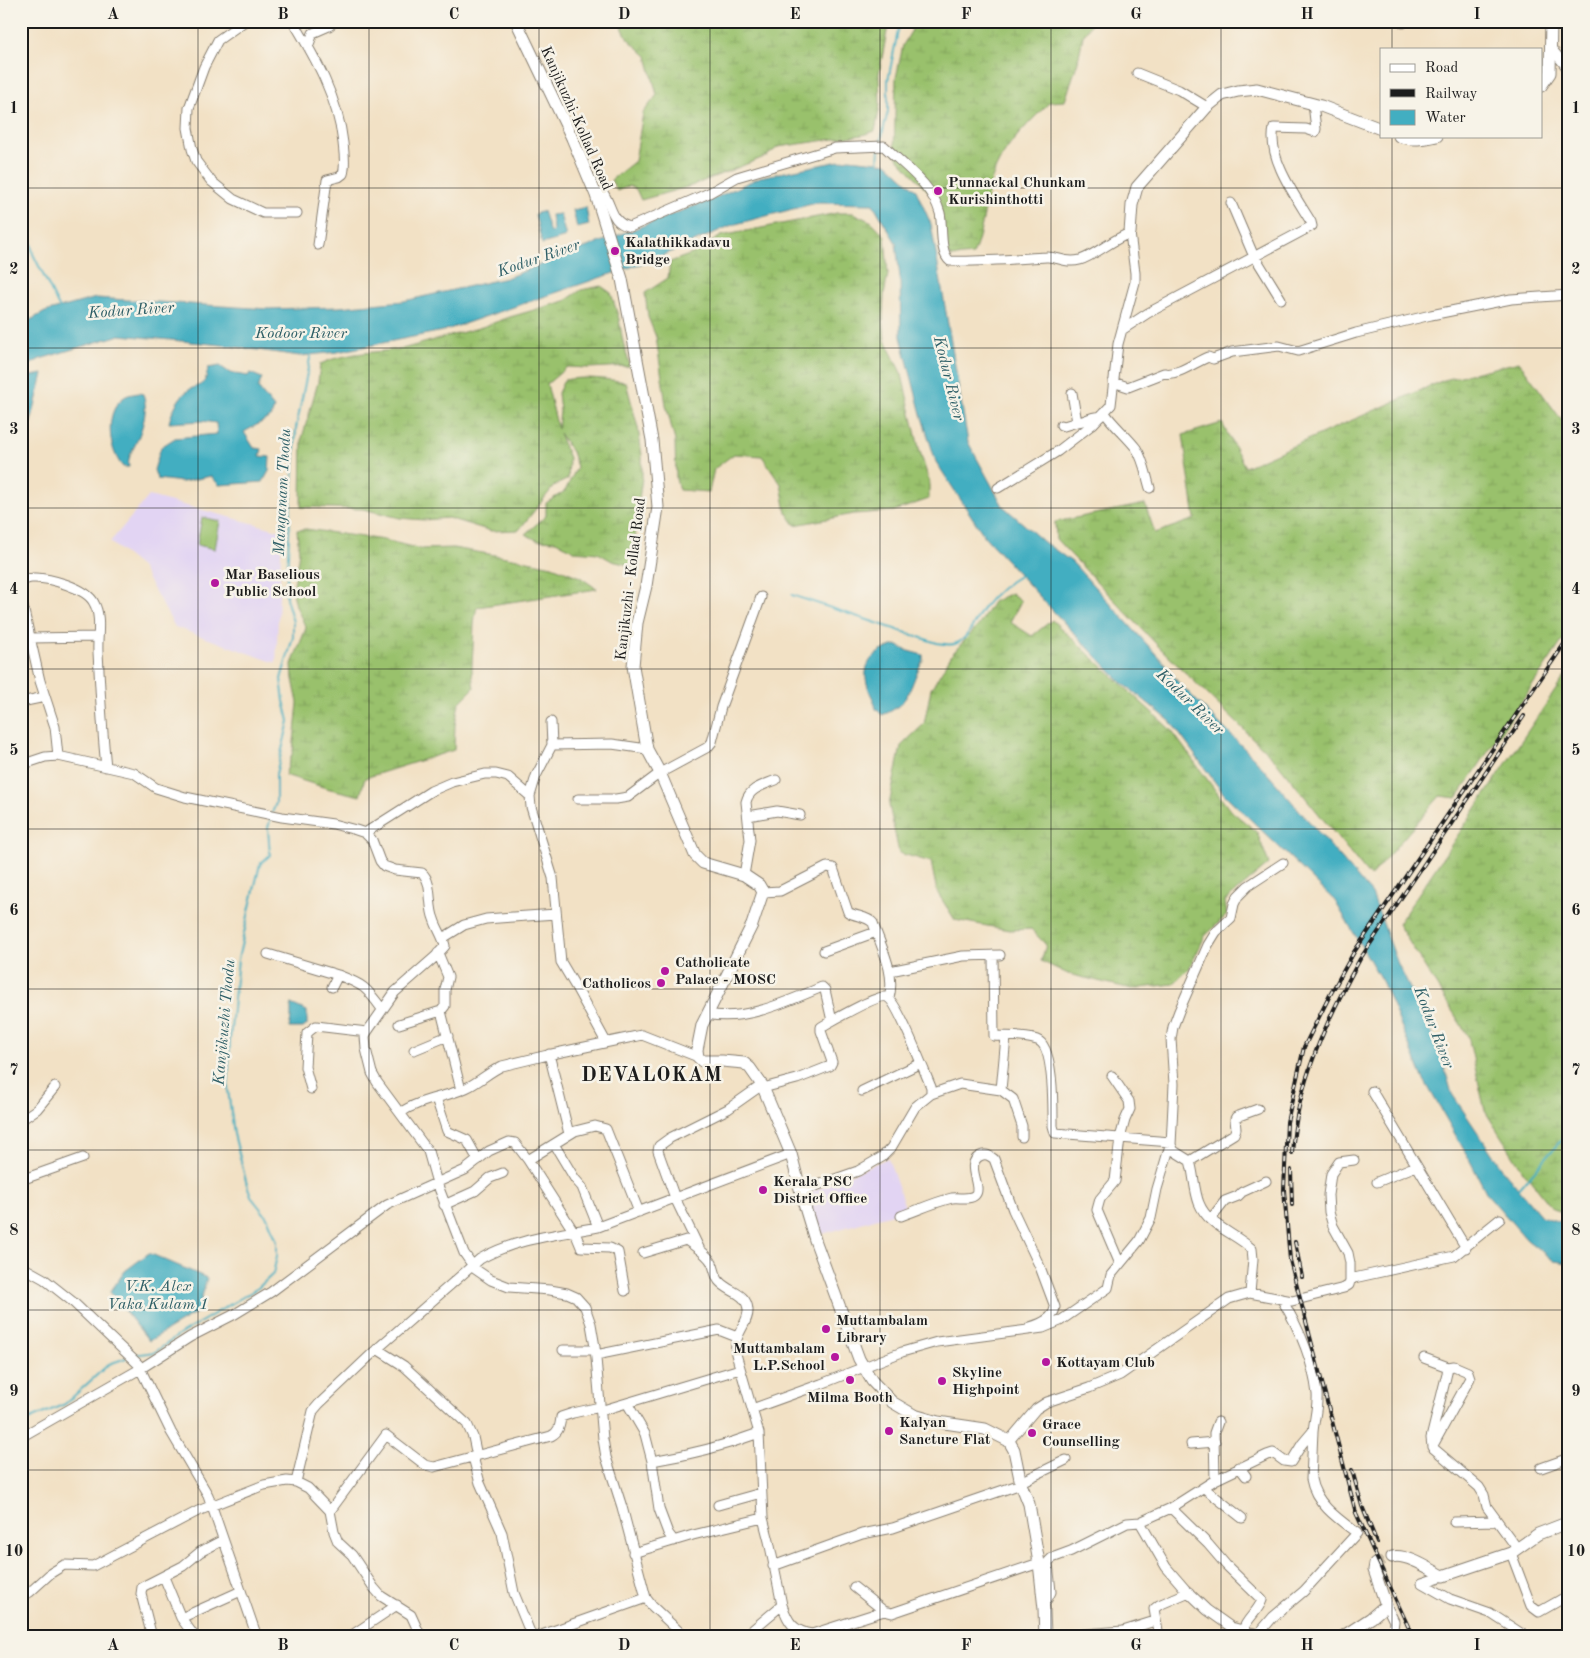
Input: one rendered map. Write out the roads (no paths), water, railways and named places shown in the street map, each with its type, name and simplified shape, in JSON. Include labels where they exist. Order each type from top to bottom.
[{"type":"main road","name":"Kanjikuzhi-Kollad Road","points":[[516,21],[572,138],[596,195],[622,279]]},
{"type":"main road","points":[[1542,85],[1550,73],[1551,21]]},
{"type":"main road","points":[[1130,233],[1132,205],[1137,187],[1207,107],[1222,95],[1257,89],[1313,104],[1380,129]]},
{"type":"main road","points":[[1404,138],[1420,140],[1429,138]]},
{"type":"main road","name":"Kanjikuzhi - Kollad Road","points":[[622,279],[652,440],[658,507],[646,586],[637,623],[633,666],[647,749],[660,772],[695,855],[703,863],[744,875],[759,885],[763,892]]},
{"type":"main road","points":[[763,892],[752,925],[702,1025],[697,1050],[698,1056],[702,1061],[744,1063],[750,1068],[762,1087],[791,1154],[815,1240],[863,1368],[880,1390],[903,1410],[914,1415],[938,1422],[986,1429],[1009,1441],[1014,1450],[1021,1483],[1029,1504],[1039,1563],[1046,1637]]},
{"type":"main road","points":[[1392,1557],[1398,1556],[1414,1561],[1443,1576],[1514,1550],[1538,1534],[1569,1522]]},
{"type":"main road","points":[[1342,1637],[1371,1618],[1386,1605],[1374,1570],[1375,1564]]},
{"type":"street","points":[[245,21],[218,40],[204,67],[189,108],[188,128],[192,149],[196,161],[211,182],[233,199],[263,213],[297,213]]},
{"type":"street","points":[[294,21],[326,81],[342,128],[343,174],[327,180],[318,246]]},
{"type":"street","points":[[308,47],[313,33],[329,26],[335,21]]},
{"type":"street","points":[[1551,48],[1569,70]]},
{"type":"street","points":[[1137,73],[1179,90],[1207,107]]},
{"type":"street","points":[[1122,330],[1148,313],[1312,226],[1312,222],[1294,195],[1277,161],[1272,139],[1274,128],[1306,129],[1314,132],[1316,129],[1313,104]]},
{"type":"street","points":[[596,195],[599,193],[604,194],[616,219],[622,225],[630,227],[709,193],[737,176],[835,148],[884,146],[915,173],[932,196],[941,214],[945,254],[950,261],[1026,260],[1048,257],[1063,261],[1080,260],[1113,240],[1130,233],[1135,282],[1118,344],[1111,405],[1103,415],[1058,451],[998,488]]},
{"type":"street","points":[[1231,202],[1255,256],[1281,299]]},
{"type":"street","points":[[1113,382],[1128,387],[1164,373],[1177,371],[1208,357],[1213,358],[1232,352],[1280,346],[1298,351],[1356,333],[1431,315],[1511,299],[1569,295]]},
{"type":"street","points":[[1072,393],[1077,422]]},
{"type":"street","points":[[1061,425],[1083,422],[1103,415]]},
{"type":"street","points":[[1103,415],[1136,449],[1150,488]]},
{"type":"street","points":[[21,581],[32,578],[49,579],[84,591],[94,601],[99,612],[98,637],[102,729],[106,767]]},
{"type":"street","points":[[578,799],[626,798],[660,772],[706,749],[710,745],[761,597]]},
{"type":"street","points":[[21,598],[45,697],[56,727],[58,756]]},
{"type":"street","points":[[30,638],[98,637]]},
{"type":"street","points":[[21,702],[45,697]]},
{"type":"street","points":[[551,722],[552,745],[536,776],[530,796],[553,878],[560,962],[606,1042]]},
{"type":"street","points":[[552,745],[612,744],[647,749]]},
{"type":"street","points":[[21,764],[46,757],[58,756],[134,773],[148,784],[165,791],[208,802],[282,817],[333,824],[365,833],[372,840],[380,861],[384,866],[395,870],[422,873],[424,875],[428,886],[433,919],[445,946],[395,992],[367,1032],[365,1042],[372,1073],[428,1151],[444,1205],[464,1253],[472,1266],[484,1276],[509,1287],[550,1290],[576,1297],[581,1301],[588,1313],[596,1353],[602,1439],[646,1598],[685,1637]]},
{"type":"street","points":[[365,833],[431,791],[452,782],[478,776],[496,774],[508,777],[530,796]]},
{"type":"street","points":[[744,875],[750,840],[746,800],[756,788],[776,780]]},
{"type":"street","points":[[748,816],[777,811],[800,815]]},
{"type":"street","points":[[752,1409],[902,1352],[937,1342],[1043,1328],[1060,1321],[1108,1288],[1111,1275],[1139,1241],[1151,1218],[1157,1189],[1171,1142],[1174,1084],[1171,1039],[1179,1011],[1208,945],[1216,932],[1231,918],[1238,896],[1248,886],[1283,863]]},
{"type":"street","points":[[763,892],[780,892],[831,867],[848,912],[872,921],[890,971],[892,985],[889,998],[905,1026],[931,1086],[931,1094]]},
{"type":"street","points":[[443,938],[464,925],[486,919],[556,914]]},
{"type":"street","points":[[824,952],[876,932]]},
{"type":"street","points":[[399,1024],[441,1011],[445,1006],[445,990],[448,977],[438,953]]},
{"type":"street","points":[[268,954],[338,975],[366,987],[382,1009]]},
{"type":"street","points":[[890,971],[963,956],[997,955],[994,1036],[1023,1037],[1038,1040],[1045,1046],[1051,1072],[1053,1126],[1056,1133],[1171,1142]]},
{"type":"street","points":[[332,987],[338,975]]},
{"type":"street","points":[[708,1014],[728,1017],[748,1013],[798,998],[822,987],[825,990],[832,1021]]},
{"type":"street","points":[[701,1252],[675,1198],[658,1151],[659,1146],[662,1142],[728,1109],[762,1087],[797,1079],[831,1065],[832,1062],[820,1028],[872,1000],[889,998]]},
{"type":"street","points":[[441,1011],[461,1090]]},
{"type":"street","points":[[311,1089],[305,1067],[307,1033],[316,1026],[367,1032]]},
{"type":"street","points":[[400,1113],[426,1100],[468,1087],[492,1070],[502,1066],[549,1054],[642,1035],[698,1056]]},
{"type":"street","points":[[414,1050],[448,1036]]},
{"type":"street","points":[[1001,1090],[1006,1037]]},
{"type":"street","points":[[549,1054],[569,1134]]},
{"type":"street","points":[[862,1090],[921,1063]]},
{"type":"street","points":[[1112,1076],[1129,1101],[1130,1109],[1120,1138],[1115,1181],[1100,1199],[1097,1210],[1120,1264]]},
{"type":"street","points":[[802,1191],[858,1171],[882,1157],[892,1148],[915,1107],[931,1094],[960,1084],[1001,1090],[1013,1099],[1022,1126],[1022,1137]]},
{"type":"street","points":[[21,1120],[36,1109],[55,1088]]},
{"type":"street","points":[[1372,1091],[1466,1248]]},
{"type":"street","points":[[436,1098],[447,1131],[467,1140],[478,1160]]},
{"type":"street","points":[[1190,1160],[1234,1134],[1236,1117],[1258,1109]]},
{"type":"street","points":[[528,1160],[569,1134],[595,1126],[606,1129],[639,1212]]},
{"type":"street","points":[[21,1437],[139,1366],[235,1314],[271,1292],[387,1205],[465,1170],[489,1151],[513,1141],[528,1160],[574,1232],[581,1247],[610,1248],[618,1252],[626,1291]]},
{"type":"street","points":[[1171,1142],[1174,1151],[1190,1160],[1198,1202],[1203,1211],[1252,1249],[1250,1293]]},
{"type":"street","points":[[554,1144],[575,1179],[582,1187],[598,1227]]},
{"type":"street","points":[[296,1482],[313,1411],[377,1349],[472,1266],[489,1254],[515,1244],[554,1234],[598,1227],[791,1154]]},
{"type":"street","points":[[901,1216],[951,1198],[972,1197],[976,1194],[977,1188],[974,1176],[975,1161],[978,1156],[983,1154],[989,1155],[994,1159],[1013,1210],[1048,1285],[1055,1307],[1054,1313],[1048,1318],[1023,1330]]},
{"type":"street","points":[[21,1180],[83,1158]]},
{"type":"street","points":[[1009,1441],[1036,1409],[1047,1402],[1120,1375],[1229,1299],[1250,1293],[1292,1301],[1344,1288],[1349,1285],[1350,1263],[1348,1253],[1333,1226],[1329,1212],[1328,1195],[1331,1174],[1339,1162],[1354,1160]]},
{"type":"street","points":[[1377,1182],[1416,1166]]},
{"type":"street","points":[[444,1205],[475,1191],[490,1178],[503,1173]]},
{"type":"street","points":[[1211,1219],[1225,1201],[1266,1181]]},
{"type":"street","points":[[1350,1281],[1354,1278],[1454,1256],[1500,1219]]},
{"type":"street","points":[[643,1253],[686,1240],[709,1257],[721,1283],[742,1295],[746,1301],[747,1316],[735,1346],[759,1433],[763,1518],[787,1620],[794,1627],[813,1636],[884,1611]]},
{"type":"street","points":[[21,1268],[44,1280],[74,1302],[121,1346],[139,1366],[171,1432],[212,1506],[258,1637]]},
{"type":"street","points":[[1140,1522],[1166,1567],[1207,1610],[1231,1627],[1257,1635],[1273,1617],[1304,1591],[1357,1533],[1333,1514],[1315,1493],[1312,1485],[1313,1431],[1317,1396],[1314,1377],[1295,1322],[1282,1300]]},
{"type":"street","points":[[563,1350],[596,1353],[720,1330],[737,1337]]},
{"type":"street","points":[[377,1349],[404,1366],[467,1424],[473,1438],[480,1483],[502,1533],[514,1593],[532,1637]]},
{"type":"street","points":[[1424,1358],[1468,1372],[1470,1378],[1432,1447]]},
{"type":"street","points":[[1448,1367],[1431,1438],[1432,1447],[1480,1487],[1487,1507],[1514,1550],[1531,1606],[1539,1612],[1569,1595]]},
{"type":"street","points":[[330,1511],[386,1434],[426,1465],[434,1467],[551,1436],[556,1434],[560,1427],[560,1417],[627,1404],[740,1369]]},
{"type":"street","points":[[627,1404],[645,1434],[652,1461],[659,1509],[668,1533],[674,1541]]},
{"type":"street","points":[[1215,1480],[1214,1433],[1218,1422]]},
{"type":"street","points":[[1044,1605],[1051,1592],[1048,1562],[1052,1558],[1128,1523],[1140,1522],[1171,1508],[1215,1480],[1270,1453],[1284,1461],[1291,1462],[1313,1431]]},
{"type":"street","points":[[652,1461],[692,1454],[730,1444],[759,1433]]},
{"type":"street","points":[[1190,1444],[1215,1442]]},
{"type":"street","points":[[1541,1468],[1569,1458]]},
{"type":"street","points":[[773,1566],[862,1534],[893,1528],[1021,1483],[1066,1460]]},
{"type":"street","points":[[1239,1468],[1246,1476]]},
{"type":"street","points":[[21,1597],[64,1565],[90,1567],[198,1511],[264,1485],[281,1481],[296,1482],[312,1492],[330,1511],[338,1542],[352,1555],[381,1596],[411,1615],[421,1637]]},
{"type":"street","points":[[1204,1488],[1242,1518]]},
{"type":"street","points":[[718,1505],[762,1493]]},
{"type":"street","points":[[1171,1508],[1262,1600],[1260,1606],[1245,1624],[1243,1630]]},
{"type":"street","points":[[633,1553],[763,1518]]},
{"type":"street","points":[[1454,1522],[1496,1521]]},
{"type":"street","points":[[152,1637],[141,1590],[144,1586],[183,1566],[200,1552],[223,1540]]},
{"type":"street","points":[[854,1586],[884,1611],[892,1613],[1039,1563]]},
{"type":"street","points":[[1443,1576],[1422,1583],[1450,1599],[1490,1613],[1527,1637]]},
{"type":"street","points":[[164,1577],[181,1618],[195,1637]]},
{"type":"street","points":[[181,1618],[241,1591]]},
{"type":"street","points":[[1159,1637],[1154,1609],[1189,1592]]},
{"type":"street","points":[[536,1637],[646,1598]]},
{"type":"street","points":[[349,1637],[398,1605]]},
{"type":"street","points":[[744,1637],[782,1605]]},
{"type":"street","points":[[1386,1605],[1394,1621],[1392,1637]]},
{"type":"street","points":[[1046,1637],[1123,1631],[1155,1621]]},
{"type":"water","name":"Kodoor River","points":[[849,159],[887,163],[916,190],[931,224],[968,442],[1003,506],[1044,542],[1072,562],[1165,664],[1177,681],[1254,758],[1372,894],[1398,964],[1439,1048],[1452,1094],[1503,1170],[1541,1216],[1569,1225],[1569,1263],[1554,1261],[1527,1240],[1487,1194],[1423,1078],[1383,983],[1335,901],[1223,793],[1170,721],[1119,680],[985,537],[936,462],[921,414],[901,337],[900,278],[896,243],[873,204],[816,203],[732,225],[655,259],[443,331],[337,352],[300,356],[222,345],[120,335],[40,359],[21,370],[21,325],[45,312],[96,298],[268,309],[339,307],[404,301],[506,278],[713,199],[760,177]]},
{"type":"water","points":[[586,207],[589,225],[577,228],[573,210]]},
{"type":"water","points":[[543,211],[550,233],[553,230],[551,215],[560,214],[566,237],[542,244],[535,214]]},
{"type":"water","points":[[220,366],[230,373],[248,376],[250,373],[262,378],[258,388],[274,408],[271,417],[244,432],[254,448],[262,449],[260,456],[270,457],[269,471],[263,482],[219,485],[211,476],[183,482],[157,479],[154,470],[161,447],[175,438],[217,434],[216,423],[202,421],[169,423],[180,398],[191,389],[203,383],[208,368]]},
{"type":"water","points":[[43,374],[27,438],[21,476],[21,402],[24,377]]},
{"type":"water","points":[[138,393],[143,394],[145,400],[144,420],[129,458],[129,467],[123,467],[114,451],[111,440],[111,420],[119,402],[126,396]]},
{"type":"water","points":[[896,645],[923,655],[923,660],[909,693],[892,711],[882,715],[876,709],[869,690],[866,671],[871,659],[882,651]]},
{"type":"water","points":[[291,1004],[307,1011],[307,1025],[303,1028],[289,1028]]},
{"type":"water","name":"V.K. Alex Vaka Kulam 1","points":[[149,1253],[207,1278],[198,1312],[149,1341],[110,1292],[125,1271]]},
{"type":"waterway","points":[[880,144],[888,111],[888,80],[900,21]]},
{"type":"waterway","points":[[878,164],[879,149]]},
{"type":"waterway","points":[[21,189],[33,254],[60,309]]},
{"type":"waterway","name":"Manganam Thodu","points":[[272,813],[276,803],[276,774],[289,721],[281,679],[293,637],[293,622],[286,598],[290,513],[296,428],[311,353]]},
{"type":"waterway","points":[[792,595],[937,643],[952,644],[962,640],[993,597],[1021,575]]},
{"type":"waterway","name":"Kanjikuzhi Thodu","points":[[133,1355],[155,1352],[182,1333],[258,1288],[273,1274],[277,1256],[277,1241],[267,1217],[252,1198],[247,1185],[234,1134],[228,1090],[230,1039],[238,959],[260,864],[270,855],[268,828],[271,817]]},
{"type":"waterway","points":[[1518,1190],[1569,1131]]},
{"type":"waterway","name":"Kanjikuzhi Thodu","points":[[21,1423],[65,1404],[109,1364],[126,1358]]},
{"type":"tunnel","points":[[1375,1564],[1392,1557]]},
{"type":"railway","points":[[1413,1637],[1356,1513],[1290,1260],[1284,1190],[1287,1122],[1304,1047],[1354,952],[1569,637]]},
{"type":"railway","points":[[1292,1153],[1300,1102],[1315,1052],[1336,1005],[1360,959],[1524,716]]},
{"type":"railway","points":[[1291,1170],[1292,1205]]},
{"type":"railway","points":[[1295,1242],[1302,1277]]},
{"type":"railway","points":[[1352,1470],[1362,1506],[1377,1543]]},
{"type":"place","name":"Punnackal Chunkam Kurishinthotti","points":[[938,191]]},
{"type":"place","name":"Kalathikkadavu Bridge","points":[[615,251]]},
{"type":"place","name":"Mar Baselious Public School","points":[[215,583]]},
{"type":"place","name":"Catholicate Palace - MOSC","points":[[665,971]]},
{"type":"place","name":"Catholicos","points":[[661,983]]},
{"type":"place","name":"Kerala PSC District Office","points":[[763,1190]]},
{"type":"place","name":"Muttambalam Library","points":[[826,1329]]},
{"type":"place","name":"Muttambalam L.P.School","points":[[835,1357]]},
{"type":"place","name":"Kottayam Club","points":[[1046,1362]]},
{"type":"place","name":"Milma Booth","points":[[850,1380]]},
{"type":"place","name":"Skyline Highpoint","points":[[942,1381]]},
{"type":"place","name":"Kalyan Sancture Flat","points":[[889,1431]]},
{"type":"place","name":"Grace Counselling","points":[[1032,1433]]},
{"type":"district","name":"DEVALOKAM","points":[[652,1074]]},
{"type":"water label","name":"Kodur River","points":[[538,257]]},
{"type":"water label","name":"Kodur River","points":[[131,309]]},
{"type":"water label","name":"Kodur River","points":[[950,378]]},
{"type":"water label","name":"Kodur River","points":[[1191,701]]},
{"type":"water label","name":"Kodur River","points":[[1435,1027]]}]
